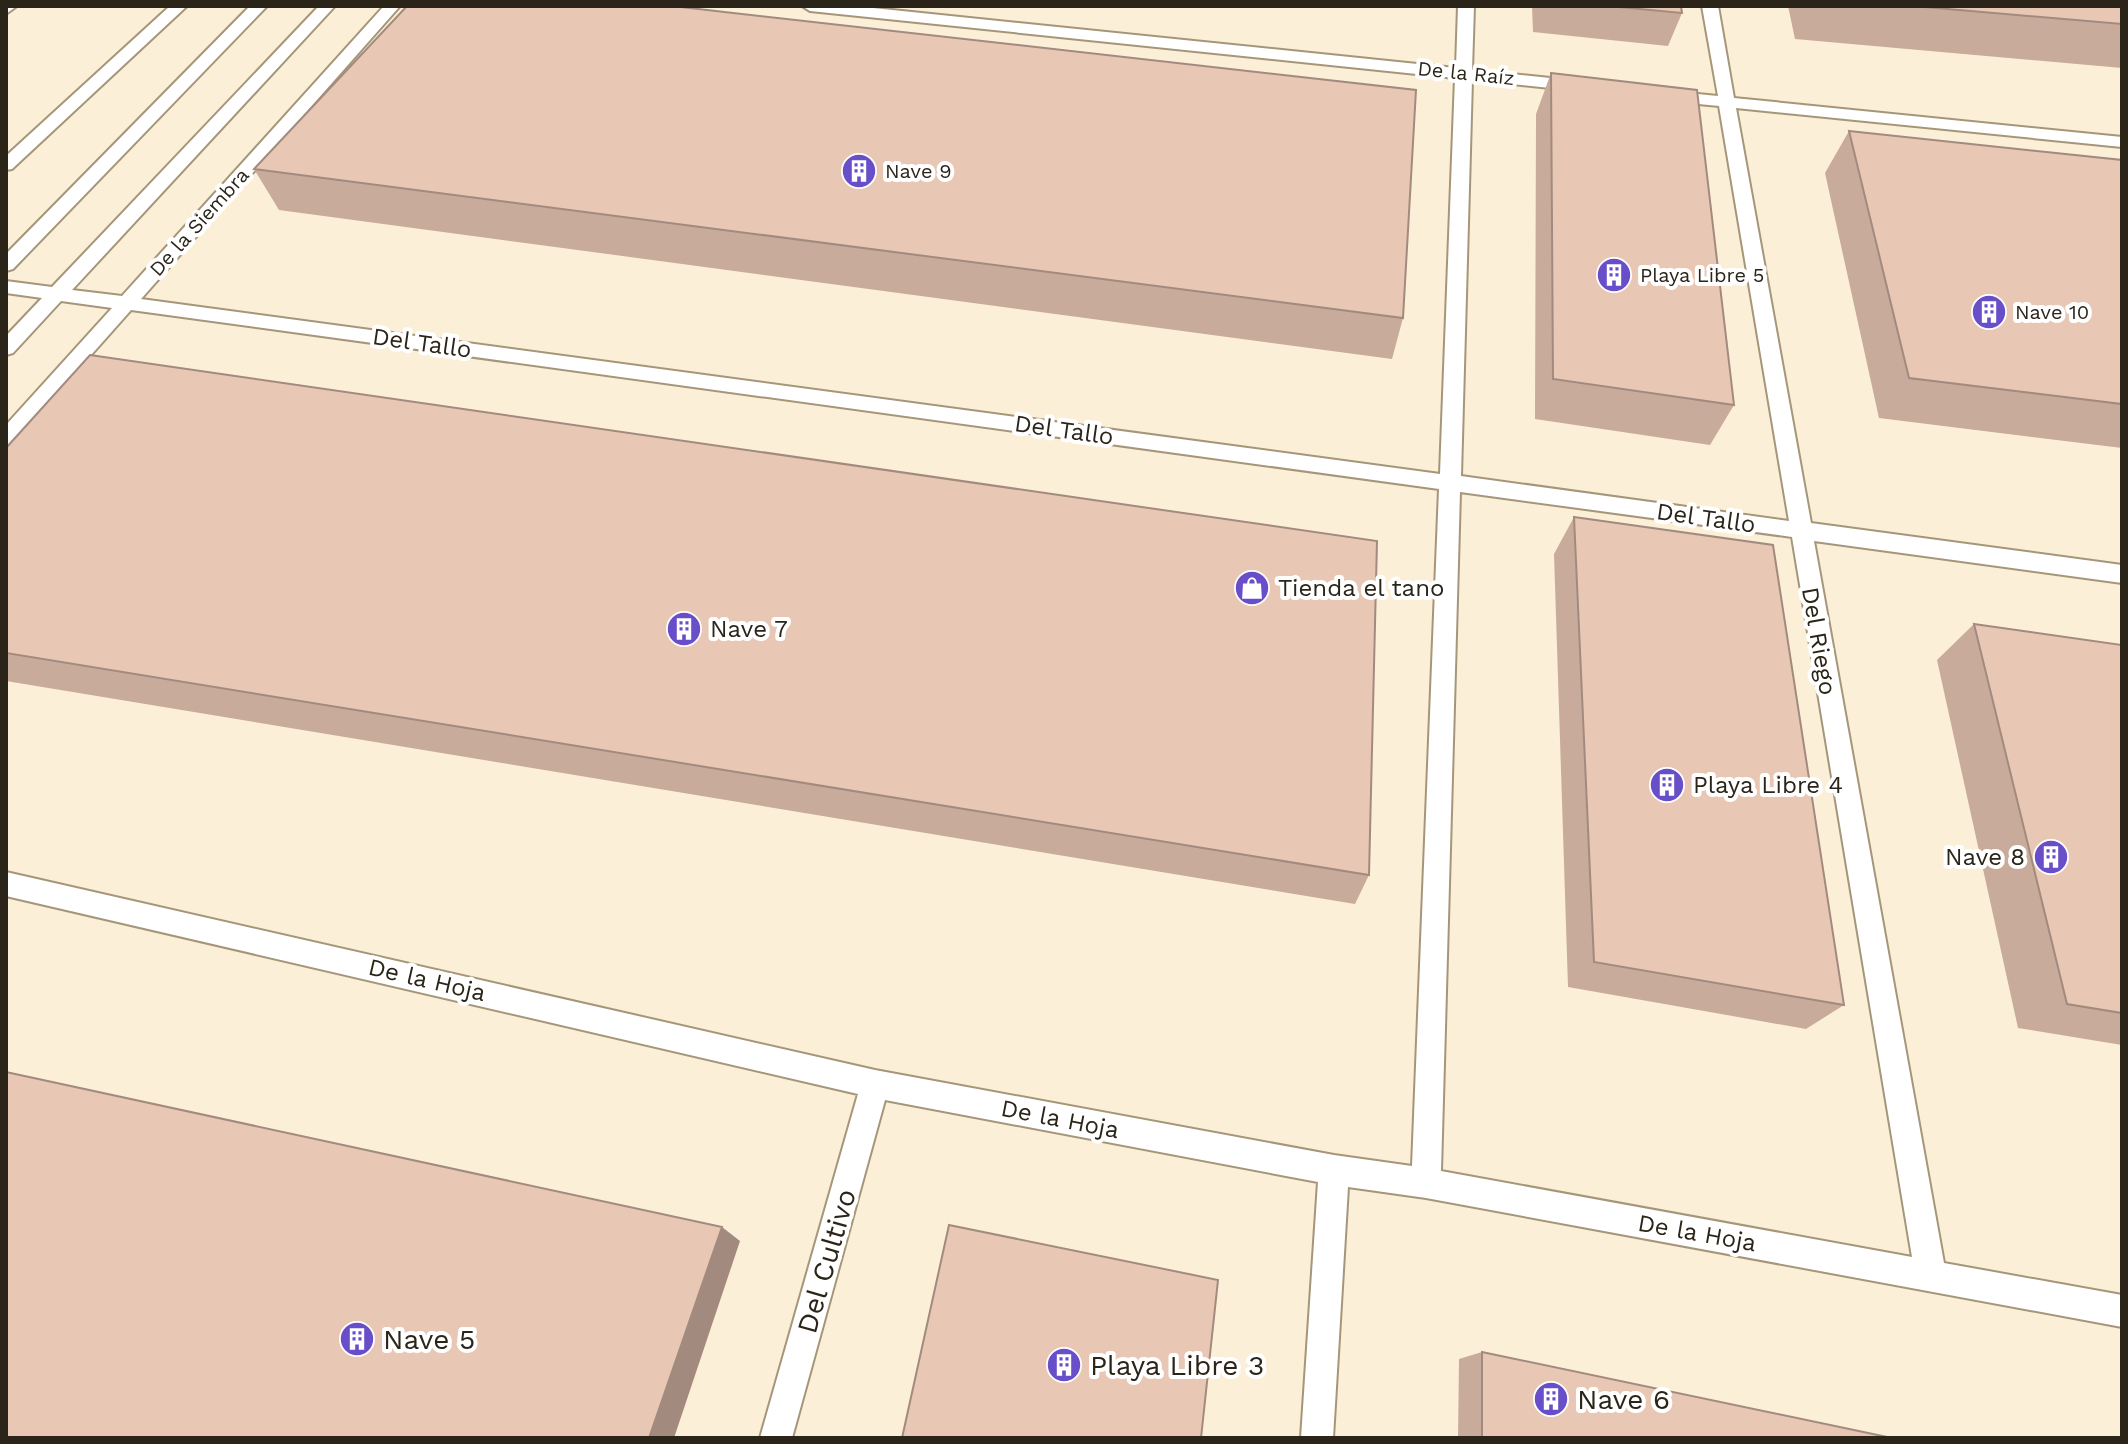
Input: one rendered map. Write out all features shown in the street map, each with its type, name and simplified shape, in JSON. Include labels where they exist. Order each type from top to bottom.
[{"type":"lane","points":[[6,165],[179,6]]},
{"type":"lane","points":[[6,265],[259,6]]},
{"type":"lane","points":[[6,348],[327,6]]},
{"type":"lane","name":"De la Siembra","points":[[6,438],[392,6]]},
{"type":"lane","name":"De la Raíz","points":[[810,6],[1603,89]]},
{"type":"lane","points":[[1426,1183],[1466,6]]},
{"type":"lane","name":"Del Riego","points":[[1710,6],[1931,1276]]},
{"type":"lane","points":[[1650,94],[2122,142]]},
{"type":"lane","name":"Del Tallo","points":[[6,287],[2122,574]]},
{"type":"lane","name":"De la Hoja","points":[[6,884],[875,1084],[1334,1170],[1426,1183],[2122,1311]]},
{"type":"lane","name":"Del Cultivo","points":[[776,1438],[875,1084]]},
{"type":"lane","points":[[1317,1438],[1334,1170]]},
{"type":"shaded area","points":[[6,6],[2122,6],[2122,1438],[6,1438]]},
{"type":"building","name":"Nave 9","points":[[407,6],[672,6],[1416,90],[1403,318],[254,169]]},
{"type":"building","points":[[1608,6],[1681,6],[1682,13]]},
{"type":"building","points":[[1913,6],[2122,6],[2122,24]]},
{"type":"building","name":"Playa Libre 5","points":[[1551,73],[1697,90],[1734,405],[1553,379]]},
{"type":"building","name":"Nave 10","points":[[1849,131],[2122,160],[2122,404],[1909,378]]},
{"type":"building","name":"Nave 7","points":[[90,355],[1377,541],[1369,875],[6,653],[6,448]]},
{"type":"building","name":"Playa Libre 4","points":[[1574,517],[1773,545],[1844,1005],[1594,962]]},
{"type":"building","name":"Nave 8","points":[[1974,624],[2122,645],[2122,1013],[2067,1004]]},
{"type":"building","name":"Nave 5","points":[[6,1072],[722,1227],[649,1438],[6,1438]]},
{"type":"building","name":"Playa Libre 3","points":[[949,1225],[1218,1280],[1201,1438],[902,1438]]},
{"type":"building","name":"Nave 6","points":[[1482,1352],[1892,1438],[1482,1438]]},
{"type":"place","name":"Nave 9","points":[[859,171]]},
{"type":"place","name":"Playa Libre 5","points":[[1614,275]]},
{"type":"place","name":"Nave 10","points":[[1989,312]]},
{"type":"place","name":"Tienda el tano","points":[[1252,588]]},
{"type":"place","name":"Nave 7","points":[[684,629]]},
{"type":"place","name":"Playa Libre 4","points":[[1667,785]]},
{"type":"place","name":"Nave 8","points":[[2051,857]]},
{"type":"place","name":"Nave 5","points":[[357,1339]]},
{"type":"place","name":"Playa Libre 3","points":[[1064,1365]]},
{"type":"place","name":"Nave 6","points":[[1551,1399]]}]
